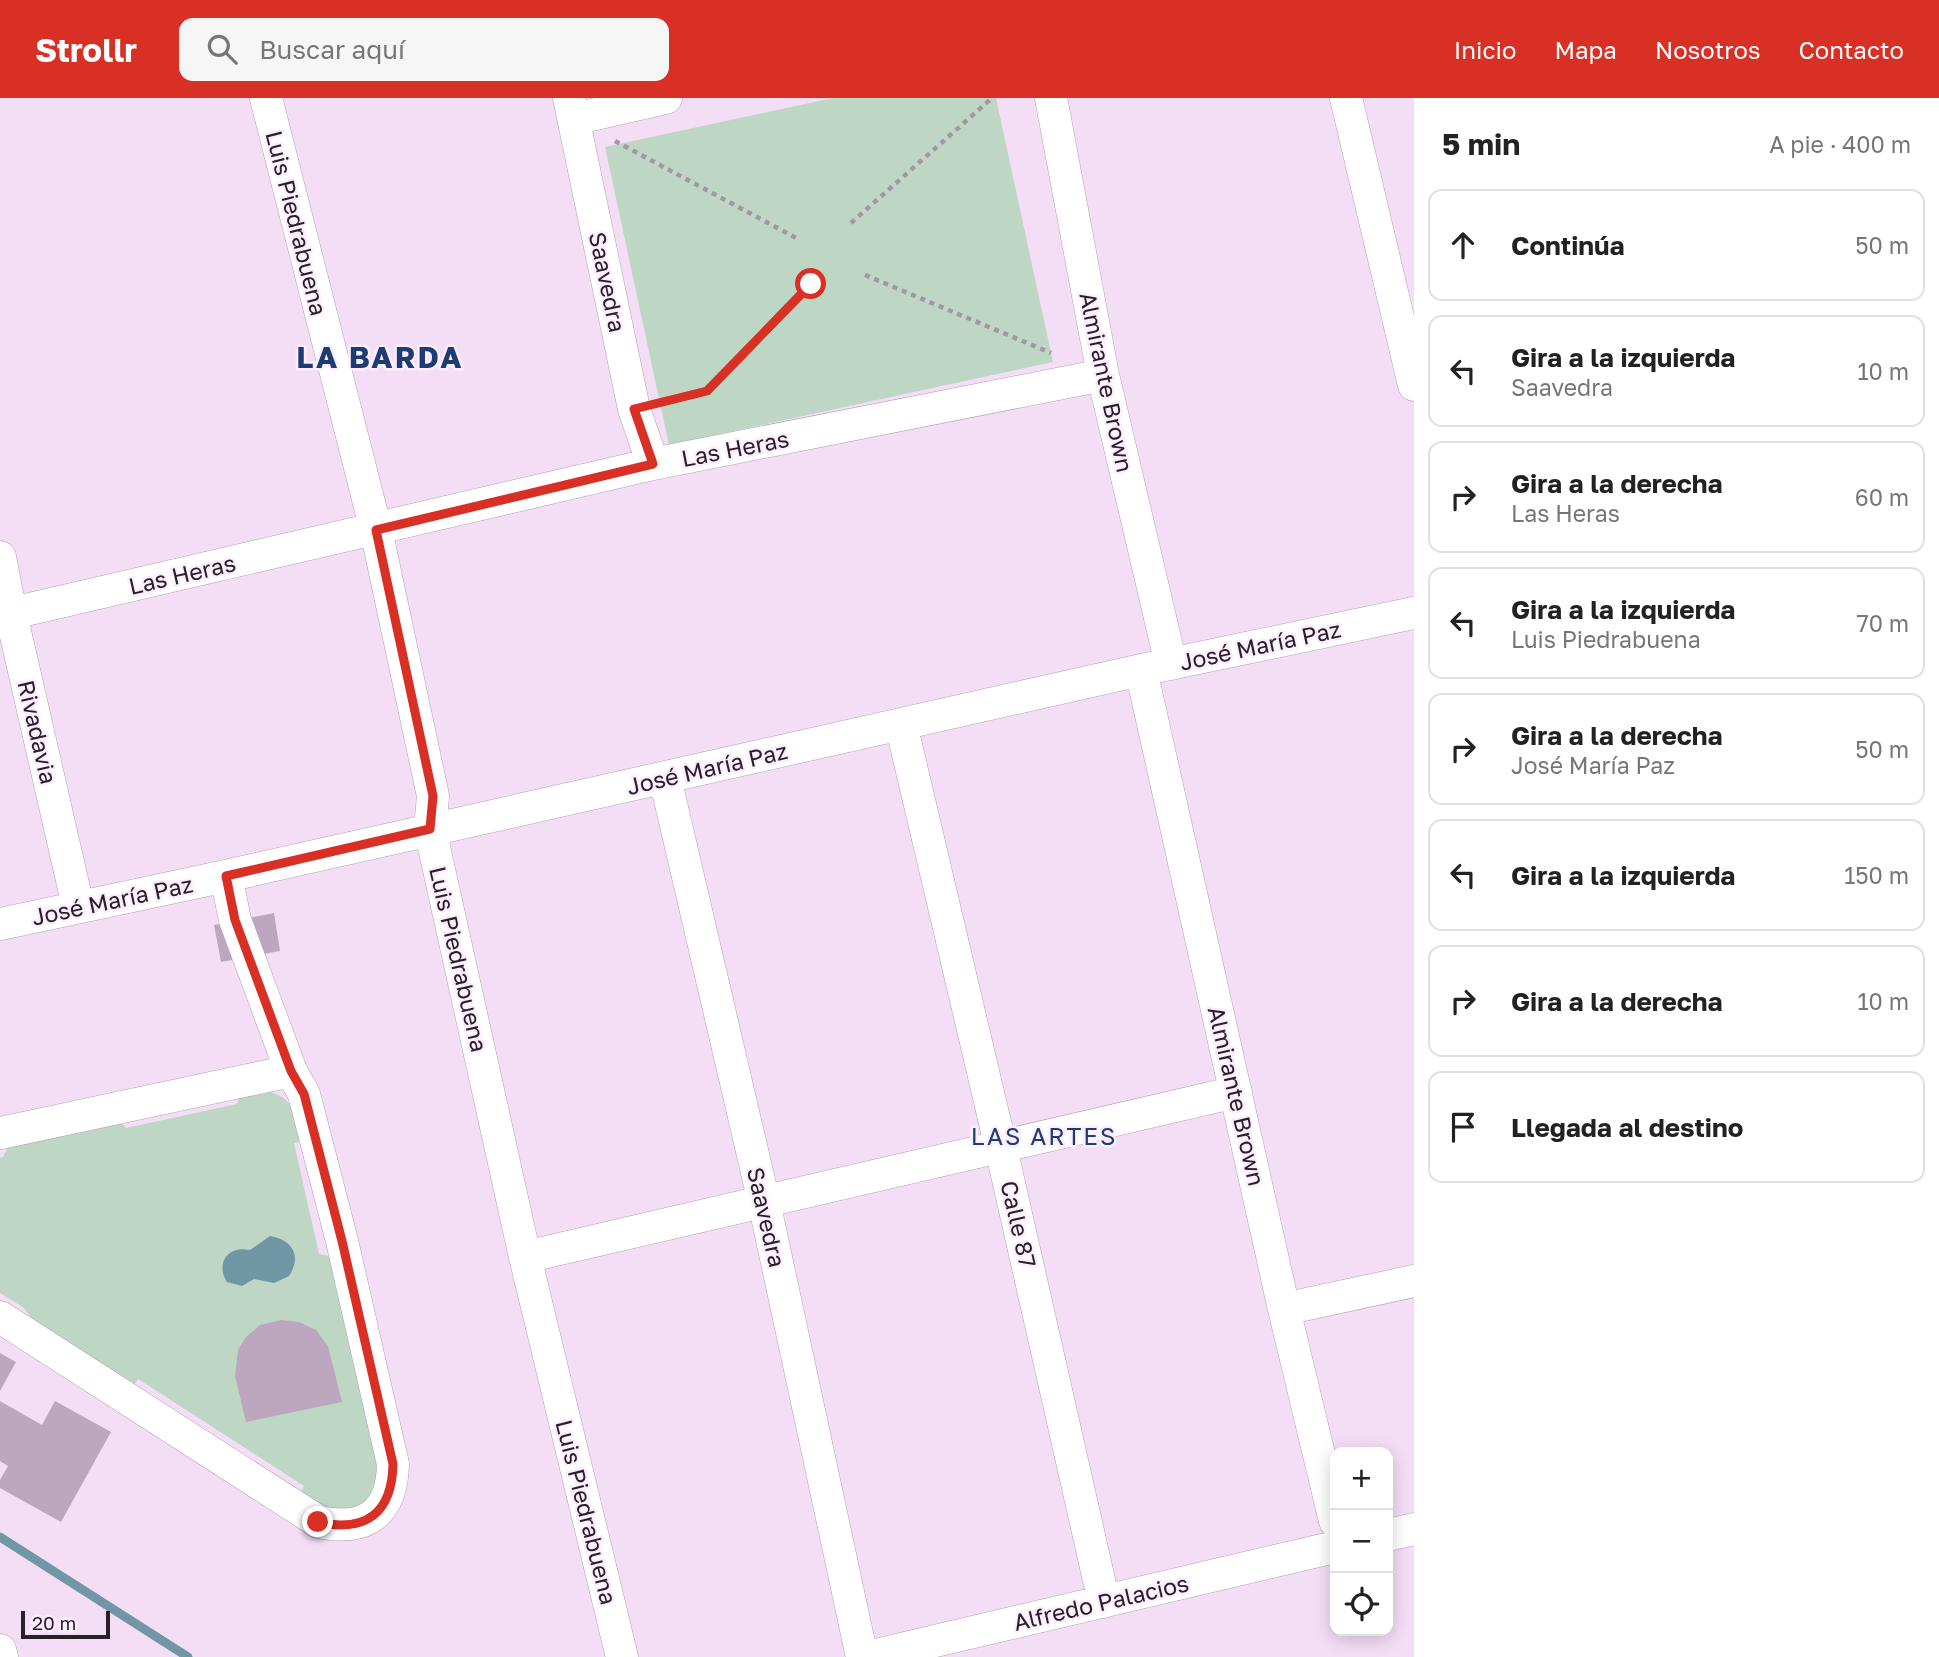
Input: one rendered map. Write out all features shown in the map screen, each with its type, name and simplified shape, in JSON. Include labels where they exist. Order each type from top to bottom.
[{"type":"street","name":"Luis Piedrabuena","points":[[266,98],[376,530],[433,796],[430,829],[525,1257],[622,1657]]},
{"type":"street","points":[[572,108],[666,98]]},
{"type":"street","name":"Almirante Brown","points":[[1051,98],[1236,1092],[1332,1510]]},
{"type":"street","points":[[1346,98],[1414,385]]},
{"type":"street","name":"Saavedra","points":[[572,108],[634,409],[653,464]]},
{"type":"street","name":"Las Heras","points":[[5,615],[653,464],[1103,375]]},
{"type":"street","name":"Rivadavia","points":[[0,557],[5,615],[78,906]]},
{"type":"street","name":"José María Paz","points":[[0,923],[226,876],[1156,667],[1414,613]]},
{"type":"street","name":"Calle 87","points":[[901,724],[1104,1602]]},
{"type":"street","name":"Saavedra","points":[[665,778],[764,1202],[864,1657]]},
{"type":"street","points":[[0,1317],[318,1522],[354,1525],[365,1522],[374,1516],[393,1483],[393,1464],[345,1254],[304,1094],[291,1071],[235,920],[226,876]]},
{"type":"street","points":[[0,1133],[291,1071]]},
{"type":"street","points":[[525,1257],[1236,1092]]},
{"type":"street","points":[[1284,1308],[1414,1281]]},
{"type":"street","points":[[1393,1534],[1414,1530]]},
{"type":"street","name":"Alfredo Palacios","points":[[864,1657],[1330,1548]]},
{"type":"street","points":[[0,1650],[2,1657]]},
{"type":"path","points":[[851,223],[992,98]]},
{"type":"path","points":[[572,108],[800,240]]},
{"type":"path","points":[[865,275],[1053,354]]},
{"type":"path","points":[[634,409],[707,391],[811,284]]},
{"type":"green space","points":[[833,98],[996,98],[1053,362],[669,445],[605,147]]},
{"type":"green space","points":[[242,1087],[270,1092],[286,1100],[292,1107],[306,1141],[294,1143],[319,1254],[333,1257],[383,1483],[351,1518],[299,1497],[304,1486],[138,1379],[130,1390],[44,1335],[24,1308],[0,1293],[0,1158],[12,1140],[115,1117],[126,1128],[237,1104]]},
{"type":"water","points":[[270,1236],[284,1241],[293,1250],[295,1262],[289,1276],[274,1283],[254,1279],[242,1286],[227,1282],[222,1268],[226,1257],[235,1250],[250,1250]]},
{"type":"building","points":[[274,913],[280,951],[221,962],[214,925]]},
{"type":"building","points":[[281,1320],[299,1322],[316,1330],[328,1346],[342,1402],[246,1422],[235,1376],[238,1350],[246,1337],[260,1325]]},
{"type":"building","points":[[0,1353],[16,1362],[0,1391]]},
{"type":"building","points":[[0,1401],[42,1425],[55,1401],[111,1432],[61,1522],[0,1488],[0,1480],[8,1466],[0,1461]]},
{"type":"waterway","points":[[0,1537],[188,1657]]},
{"type":"district","name":"LA BARDA","points":[[380,357]]},
{"type":"district","name":"LAS ARTES","points":[[1044,1135]]},
{"type":"route","points":[[318,1522],[354,1525],[374,1516],[393,1483],[393,1464],[342,1241],[304,1094],[291,1071],[235,920],[226,876],[430,829],[433,796],[376,530],[653,464],[634,409],[707,391],[811,284]]}]
